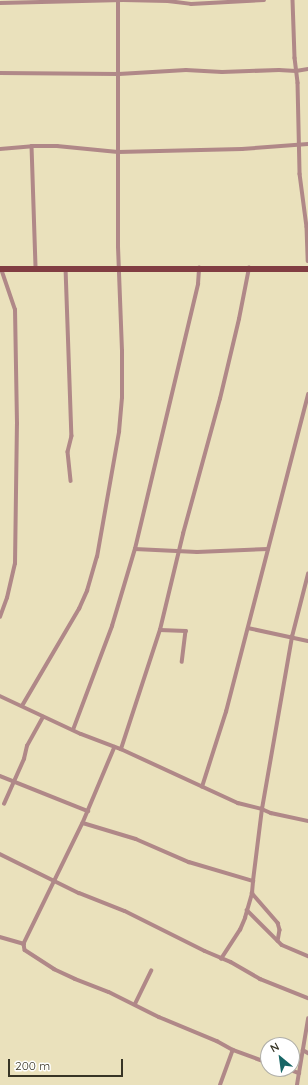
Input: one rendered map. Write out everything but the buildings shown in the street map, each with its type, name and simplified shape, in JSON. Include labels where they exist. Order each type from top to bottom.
[{"type":"main road","points":[[0,269],[249,267],[308,269]]},
{"type":"street","points":[[0,3],[118,0],[168,1],[191,4],[264,0]]},
{"type":"street","points":[[22,706],[80,609],[97,557],[113,473],[122,398],[119,269],[118,0]]},
{"type":"street","points":[[293,0],[296,71],[298,83],[300,174],[307,227],[308,261]]},
{"type":"street","points":[[0,73],[119,74],[186,70],[222,72],[279,70],[296,71],[308,69]]},
{"type":"street","points":[[0,149],[32,146],[57,146],[118,152],[242,149],[308,144]]},
{"type":"street","points":[[32,146],[36,268]]},
{"type":"street","points":[[121,749],[160,630],[179,551],[220,399],[239,319],[249,267]]},
{"type":"street","points":[[66,268],[72,436],[69,445],[71,481]]},
{"type":"street","points":[[73,730],[107,639],[134,549],[198,284],[199,268]]},
{"type":"street","points":[[0,269],[15,310],[17,432],[15,564],[7,598],[0,617]]},
{"type":"street","points":[[202,787],[226,712],[308,394]]},
{"type":"street","points":[[134,549],[179,551],[268,549]]},
{"type":"street","points":[[221,959],[240,930],[252,894],[262,809],[292,637],[308,574]]},
{"type":"street","points":[[248,628],[308,641]]},
{"type":"street","points":[[160,630],[186,631],[182,662]]},
{"type":"street","points":[[0,696],[73,730],[121,749],[238,804],[308,821]]},
{"type":"street","points":[[4,804],[27,746],[43,716]]},
{"type":"street","points":[[115,747],[83,823],[24,944],[25,950],[54,969],[217,1041],[233,1050],[260,1060]]},
{"type":"street","points":[[0,776],[88,811]]},
{"type":"street","points":[[83,823],[136,839],[189,862],[253,881]]},
{"type":"street","points":[[0,854],[79,893],[125,910],[260,979],[308,998]]},
{"type":"street","points":[[252,894],[278,923],[280,930],[278,941]]},
{"type":"street","points":[[247,910],[278,941],[286,947],[308,956]]},
{"type":"street","points":[[0,937],[24,944]]},
{"type":"street","points":[[135,1004],[151,971]]},
{"type":"street","points":[[300,1067],[308,1019]]},
{"type":"street","points":[[220,1085],[233,1050]]},
{"type":"street","points":[[303,1050],[308,1053]]}]
